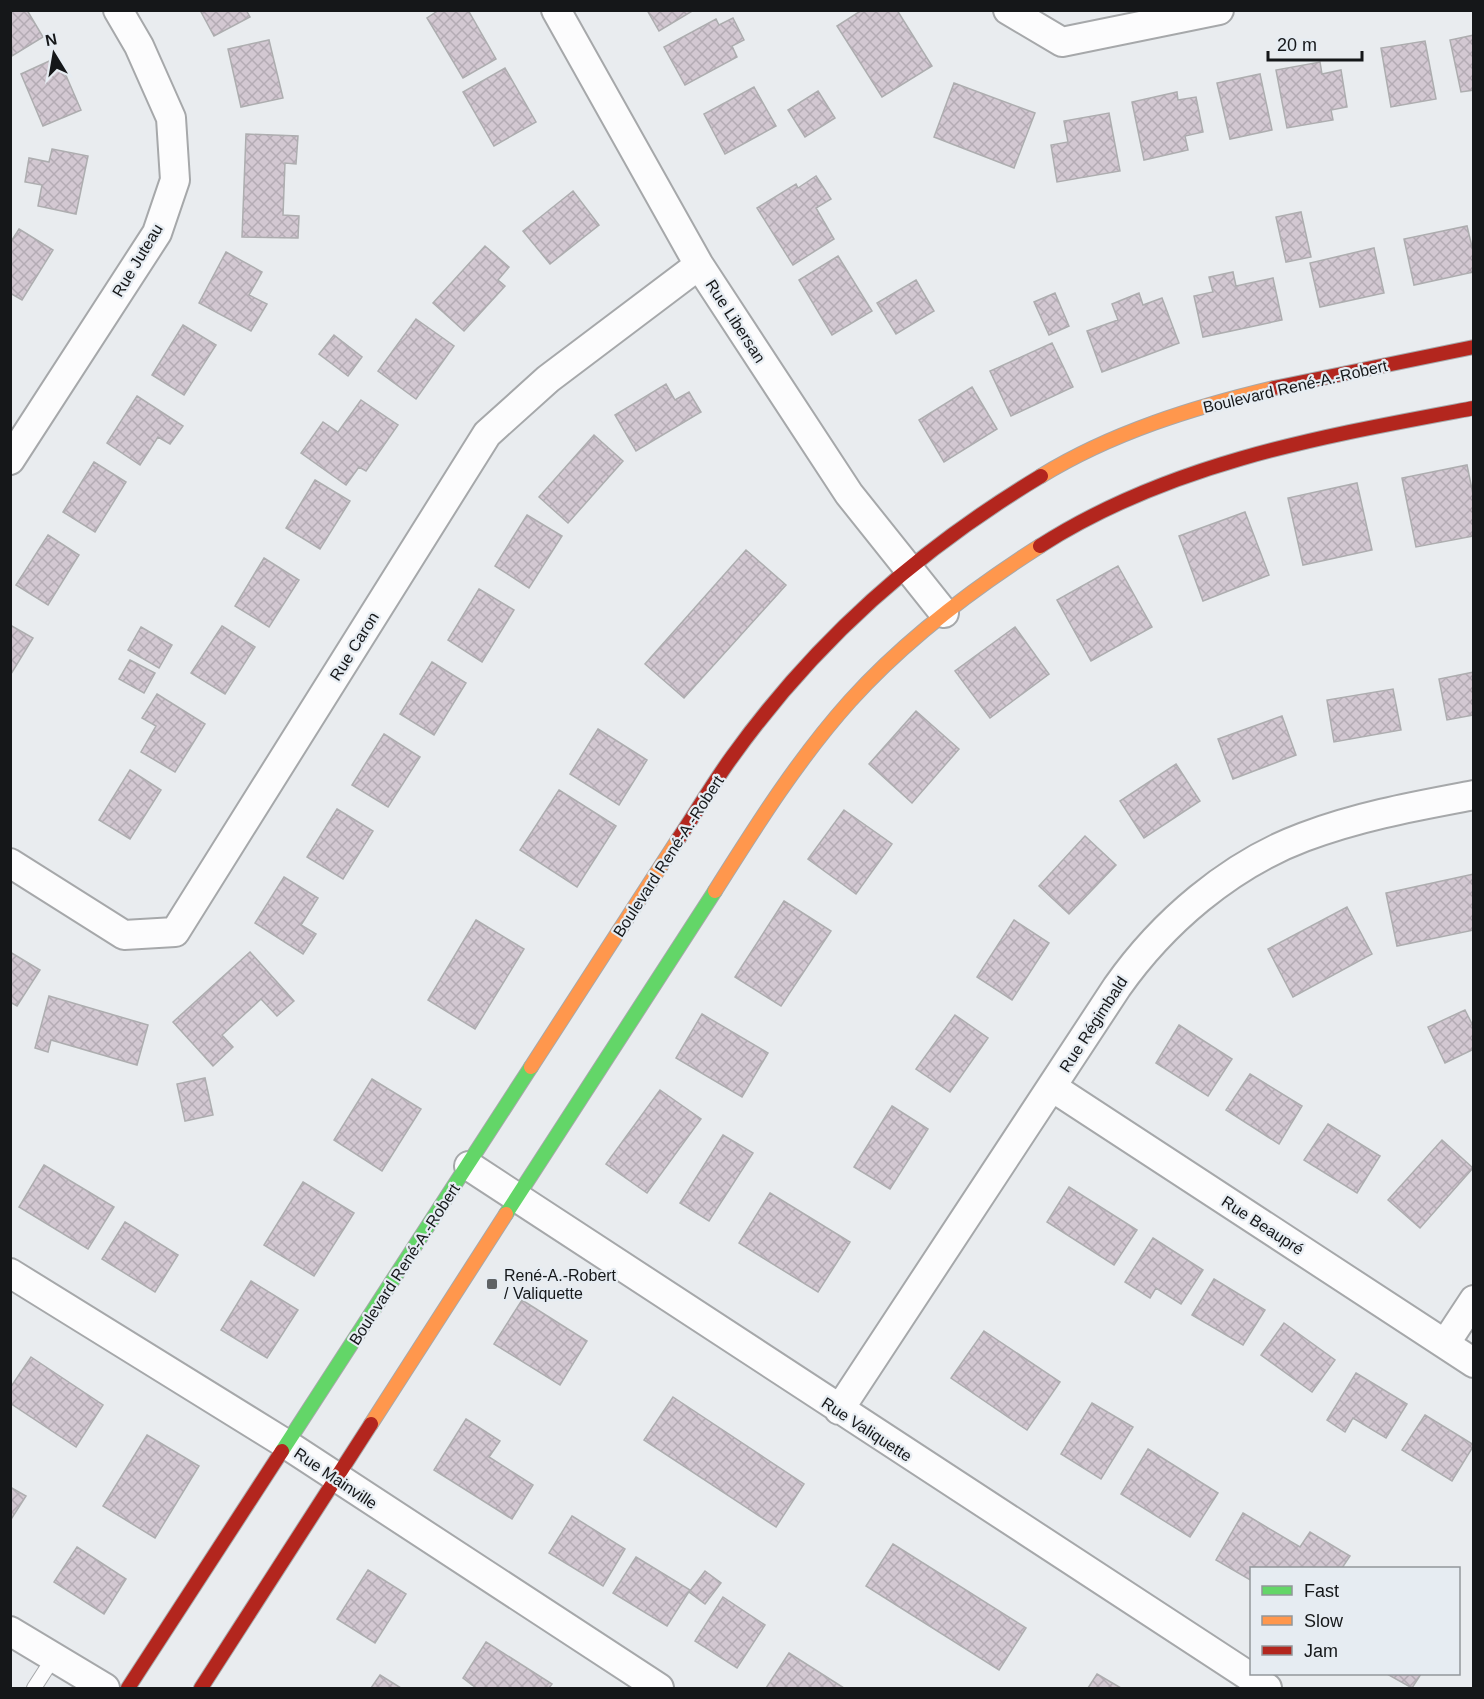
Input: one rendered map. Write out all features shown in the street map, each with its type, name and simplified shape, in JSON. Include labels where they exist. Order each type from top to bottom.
[{"type":"street","name":"Rue Juteau","points":[[10,459],[157,233],[175,180],[171,118],[140,46],[118,10]]},
{"type":"street","name":"Rue Libersan","points":[[556,10],[699,265],[849,494],[944,613]]},
{"type":"street","points":[[1008,10],[1062,42],[1219,10]]},
{"type":"street","name":"Rue Caron","points":[[10,863],[124,935],[175,932],[487,434],[548,379],[699,265]]},
{"type":"street","name":"Boulevard René-A.-Robert","points":[[128,1689],[750,732],[822,646],[907,566],[954,531],[1024,486],[1081,455],[1146,426],[1264,390],[1473,348]]},
{"type":"street","points":[[201,1689],[754,830],[802,761],[863,687],[944,613],[992,576],[1059,534],[1158,486],[1278,447],[1473,408]]},
{"type":"street","name":"Rue Régimbald","points":[[839,1410],[1129,970],[1171,923],[1220,884],[1280,848],[1323,830],[1373,816],[1473,795]]},
{"type":"street","name":"Rue Beaupré","points":[[1052,1087],[1473,1363]]},
{"type":"street","name":"Rue Valiquette","points":[[469,1166],[1267,1689]]},
{"type":"street","name":"Rue Mainville","points":[[10,1273],[286,1444],[659,1689]]},
{"type":"street","points":[[1444,1344],[1473,1300]]},
{"type":"street","points":[[10,1631],[105,1689]]},
{"type":"lane","points":[[34,1689],[54,1657]]},
{"type":"building","points":[[10,10],[27,10],[43,37],[12,56]]},
{"type":"building","points":[[200,10],[246,10],[250,17],[214,36]]},
{"type":"building","points":[[439,10],[468,10],[496,59],[463,78],[427,18]]},
{"type":"building","points":[[647,10],[694,10],[659,31]]},
{"type":"building","points":[[862,10],[897,10],[932,66],[882,97],[837,26]]},
{"type":"building","points":[[733,18],[744,40],[732,46],[737,57],[685,85],[664,47],[716,19],[719,25]]},
{"type":"building","points":[[1474,35],[1474,90],[1461,92],[1450,40]]},
{"type":"building","points":[[269,40],[283,98],[241,107],[228,49]]},
{"type":"building","points":[[1425,41],[1436,99],[1391,107],[1381,48]]},
{"type":"building","points":[[58,57],[81,110],[43,126],[21,74]]},
{"type":"building","points":[[1320,62],[1322,74],[1341,70],[1347,107],[1331,110],[1333,120],[1287,128],[1276,70]]},
{"type":"building","points":[[505,68],[536,122],[494,146],[463,92]]},
{"type":"building","points":[[1260,74],[1272,130],[1230,139],[1217,83]]},
{"type":"building","points":[[954,83],[1035,113],[1014,168],[934,137]]},
{"type":"building","points":[[754,87],[776,126],[725,154],[704,114]]},
{"type":"building","points":[[818,91],[835,118],[805,137],[788,110]]},
{"type":"building","points":[[1177,92],[1178,100],[1196,97],[1203,132],[1185,136],[1188,150],[1144,160],[1132,102]]},
{"type":"building","points":[[1109,113],[1120,171],[1057,182],[1051,145],[1068,142],[1064,121]]},
{"type":"building","points":[[246,134],[298,136],[296,164],[285,163],[283,215],[299,216],[298,238],[242,237]]},
{"type":"building","points":[[52,149],[88,156],[76,214],[38,206],[42,185],[25,182],[29,158],[49,162]]},
{"type":"building","points":[[816,176],[831,199],[816,208],[834,239],[793,265],[757,208],[796,184],[798,188]]},
{"type":"building","points":[[573,191],[599,225],[550,264],[523,231]]},
{"type":"building","points":[[1301,212],[1311,257],[1286,262],[1276,217]]},
{"type":"building","points":[[1467,226],[1474,255],[1474,272],[1414,285],[1404,239]]},
{"type":"building","points":[[19,229],[53,250],[22,300],[10,293],[10,243]]},
{"type":"building","points":[[485,246],[509,267],[498,280],[505,286],[464,331],[433,303]]},
{"type":"building","points":[[1374,248],[1384,293],[1320,307],[1310,263]]},
{"type":"building","points":[[226,252],[262,272],[249,295],[267,304],[251,331],[199,303]]},
{"type":"building","points":[[838,256],[872,311],[832,335],[799,280]]},
{"type":"building","points":[[1233,272],[1236,286],[1273,278],[1282,320],[1203,337],[1194,296],[1213,292],[1209,277]]},
{"type":"building","points":[[916,280],[934,311],[896,334],[877,303]]},
{"type":"building","points":[[1055,293],[1069,326],[1049,335],[1034,302]]},
{"type":"building","points":[[1139,293],[1143,305],[1162,298],[1179,343],[1102,372],[1087,331],[1118,320],[1112,304]]},
{"type":"building","points":[[416,319],[454,346],[416,399],[378,371]]},
{"type":"building","points":[[183,325],[216,345],[184,395],[152,375]]},
{"type":"building","points":[[334,335],[362,357],[348,376],[319,354]]},
{"type":"building","points":[[1052,343],[1073,387],[1011,416],[990,371]]},
{"type":"building","points":[[666,384],[675,400],[689,392],[701,412],[636,451],[615,415]]},
{"type":"building","points":[[972,387],[997,429],[944,462],[919,420]]},
{"type":"building","points":[[137,396],[183,426],[170,444],[158,437],[140,465],[107,443]]},
{"type":"building","points":[[361,400],[398,425],[366,471],[359,467],[346,485],[301,453],[323,422],[338,432]]},
{"type":"building","points":[[594,435],[623,461],[568,523],[539,497]]},
{"type":"building","points":[[94,462],[126,482],[95,532],[63,512]]},
{"type":"building","points":[[1467,465],[1474,499],[1474,536],[1416,547],[1402,478]]},
{"type":"building","points":[[315,480],[350,501],[320,549],[286,528]]},
{"type":"building","points":[[1357,483],[1372,550],[1303,565],[1288,498]]},
{"type":"building","points":[[1245,512],[1269,575],[1203,601],[1179,536]]},
{"type":"building","points":[[527,515],[562,536],[529,588],[495,566]]},
{"type":"building","points":[[48,535],[79,555],[48,605],[16,585]]},
{"type":"building","points":[[746,550],[786,585],[684,698],[645,664]]},
{"type":"building","points":[[264,558],[299,580],[269,627],[235,606]]},
{"type":"building","points":[[1118,566],[1152,627],[1091,661],[1057,600]]},
{"type":"building","points":[[479,589],[514,610],[482,662],[448,640]]},
{"type":"building","points":[[10,625],[33,638],[11,674],[10,674]]},
{"type":"building","points":[[222,626],[255,647],[225,694],[191,673]]},
{"type":"building","points":[[141,627],[172,645],[159,668],[128,650]]},
{"type":"building","points":[[1015,627],[1049,674],[990,718],[955,671]]},
{"type":"building","points":[[130,660],[155,673],[144,693],[119,679]]},
{"type":"building","points":[[432,662],[466,683],[434,735],[400,714]]},
{"type":"building","points":[[1474,672],[1474,715],[1447,720],[1439,679]]},
{"type":"building","points":[[1393,689],[1401,730],[1334,742],[1327,700]]},
{"type":"building","points":[[157,694],[205,724],[175,772],[141,752],[156,726],[142,718]]},
{"type":"building","points":[[916,711],[959,749],[912,803],[869,764]]},
{"type":"building","points":[[1282,716],[1296,755],[1233,779],[1218,739]]},
{"type":"building","points":[[598,729],[647,760],[619,805],[570,774]]},
{"type":"building","points":[[384,734],[420,757],[388,807],[352,785]]},
{"type":"building","points":[[1176,764],[1200,801],[1144,838],[1120,801]]},
{"type":"building","points":[[130,770],[161,790],[130,839],[99,820]]},
{"type":"building","points":[[559,790],[616,826],[577,887],[520,850]]},
{"type":"building","points":[[337,809],[373,831],[343,879],[307,857]]},
{"type":"building","points":[[844,810],[892,844],[856,894],[808,859]]},
{"type":"building","points":[[1085,836],[1116,865],[1069,914],[1039,886]]},
{"type":"building","points":[[1474,874],[1474,930],[1397,946],[1386,893]]},
{"type":"building","points":[[284,877],[318,898],[301,925],[316,934],[303,954],[255,923]]},
{"type":"building","points":[[784,901],[831,931],[781,1006],[735,977]]},
{"type":"building","points":[[1347,907],[1372,954],[1293,997],[1268,949]]},
{"type":"building","points":[[476,920],[524,949],[475,1029],[428,1000]]},
{"type":"building","points":[[1014,920],[1049,943],[1012,1000],[977,977]]},
{"type":"building","points":[[10,952],[40,970],[17,1006],[10,1002]]},
{"type":"building","points":[[250,952],[294,1001],[277,1016],[261,999],[222,1035],[233,1047],[213,1066],[173,1022]]},
{"type":"building","points":[[49,996],[148,1025],[137,1065],[51,1040],[48,1052],[35,1048]]},
{"type":"building","points":[[1465,1010],[1474,1028],[1474,1049],[1445,1063],[1428,1027]]},
{"type":"building","points":[[702,1014],[768,1053],[742,1097],[676,1058]]},
{"type":"building","points":[[955,1015],[988,1038],[950,1092],[916,1069]]},
{"type":"building","points":[[1179,1025],[1232,1059],[1208,1096],[1156,1063]]},
{"type":"building","points":[[1250,1074],[1302,1106],[1279,1144],[1226,1110]]},
{"type":"building","points":[[205,1078],[213,1115],[185,1121],[177,1084]]},
{"type":"building","points":[[372,1079],[421,1109],[382,1171],[334,1140]]},
{"type":"building","points":[[660,1090],[701,1119],[647,1193],[606,1164]]},
{"type":"building","points":[[892,1106],[928,1129],[890,1189],[854,1167]]},
{"type":"building","points":[[1328,1124],[1380,1156],[1357,1193],[1304,1160]]},
{"type":"building","points":[[723,1135],[753,1153],[709,1221],[680,1203]]},
{"type":"building","points":[[1442,1140],[1473,1168],[1420,1228],[1388,1200]]},
{"type":"building","points":[[44,1165],[114,1207],[88,1249],[19,1207]]},
{"type":"building","points":[[303,1182],[354,1213],[314,1276],[264,1245]]},
{"type":"building","points":[[1069,1187],[1137,1230],[1114,1265],[1047,1222]]},
{"type":"building","points":[[770,1193],[850,1242],[818,1292],[739,1243]]},
{"type":"building","points":[[125,1222],[178,1255],[155,1292],[102,1259]]},
{"type":"building","points":[[1153,1238],[1203,1270],[1181,1304],[1156,1288],[1150,1298],[1125,1282]]},
{"type":"building","points":[[1214,1279],[1265,1310],[1243,1345],[1192,1315]]},
{"type":"building","points":[[251,1281],[298,1310],[267,1358],[221,1330]]},
{"type":"building","points":[[522,1300],[587,1341],[560,1385],[494,1344]]},
{"type":"building","points":[[1284,1323],[1335,1360],[1312,1392],[1261,1355]]},
{"type":"building","points":[[984,1331],[1060,1382],[1027,1430],[951,1378]]},
{"type":"building","points":[[31,1357],[103,1405],[76,1447],[10,1403],[10,1388]]},
{"type":"building","points":[[1356,1373],[1407,1404],[1386,1438],[1353,1418],[1345,1432],[1327,1420]]},
{"type":"building","points":[[673,1397],[804,1484],[776,1527],[644,1440]]},
{"type":"building","points":[[1092,1403],[1133,1427],[1101,1479],[1061,1454]]},
{"type":"building","points":[[1425,1415],[1474,1445],[1452,1481],[1402,1450]]},
{"type":"building","points":[[466,1419],[500,1441],[489,1457],[533,1485],[512,1519],[434,1470]]},
{"type":"building","points":[[147,1435],[199,1466],[155,1538],[103,1506]]},
{"type":"building","points":[[1148,1449],[1218,1493],[1190,1537],[1121,1494]]},
{"type":"building","points":[[10,1487],[26,1496],[10,1521]]},
{"type":"building","points":[[1243,1513],[1300,1547],[1310,1532],[1350,1556],[1343,1567],[1250,1567],[1250,1580],[1216,1560]]},
{"type":"building","points":[[572,1516],[625,1549],[603,1586],[549,1553]]},
{"type":"building","points":[[893,1544],[1026,1628],[999,1670],[866,1586]]},
{"type":"building","points":[[77,1547],[126,1579],[104,1614],[54,1582]]},
{"type":"building","points":[[636,1557],[690,1590],[667,1626],[613,1593]]},
{"type":"building","points":[[368,1570],[406,1594],[375,1643],[337,1619]]},
{"type":"building","points":[[705,1571],[721,1583],[705,1604],[689,1592]]},
{"type":"building","points":[[723,1597],[765,1625],[737,1668],[695,1641]]},
{"type":"building","points":[[486,1642],[552,1684],[549,1688],[476,1688],[463,1678]]},
{"type":"building","points":[[789,1653],[844,1688],[766,1688]]},
{"type":"building","points":[[1097,1674],[1121,1688],[1088,1688]]},
{"type":"building","points":[[380,1675],[401,1688],[371,1688]]},
{"type":"building","points":[[1389,1675],[1420,1675],[1412,1688]]},
{"type":"traffic: fast","points":[[506,1214],[715,891]]},
{"type":"traffic: fast","points":[[282,1451],[531,1067]]},
{"type":"traffic: slow","points":[[1041,476],[1124,434],[1184,413],[1274,388]]},
{"type":"traffic: slow","points":[[715,891],[795,769],[850,701],[893,657],[940,617],[989,580],[1040,546]]},
{"type":"traffic: slow","points":[[531,1067],[679,838]]},
{"type":"traffic: slow","points":[[371,1424],[506,1214]]},
{"type":"traffic: jam","points":[[1274,388],[1474,347]]},
{"type":"traffic: jam","points":[[1040,546],[1090,517],[1142,493],[1195,473],[1305,442],[1474,408]]},
{"type":"traffic: jam","points":[[679,838],[725,767],[764,714],[834,636],[911,567],[953,535],[1041,476]]},
{"type":"traffic: jam","points":[[201,1688],[371,1424]]},
{"type":"traffic: jam","points":[[128,1688],[282,1451]]},
{"type":"place","name":"René-A.-Robert / Valiquette","points":[[492,1284]]}]
